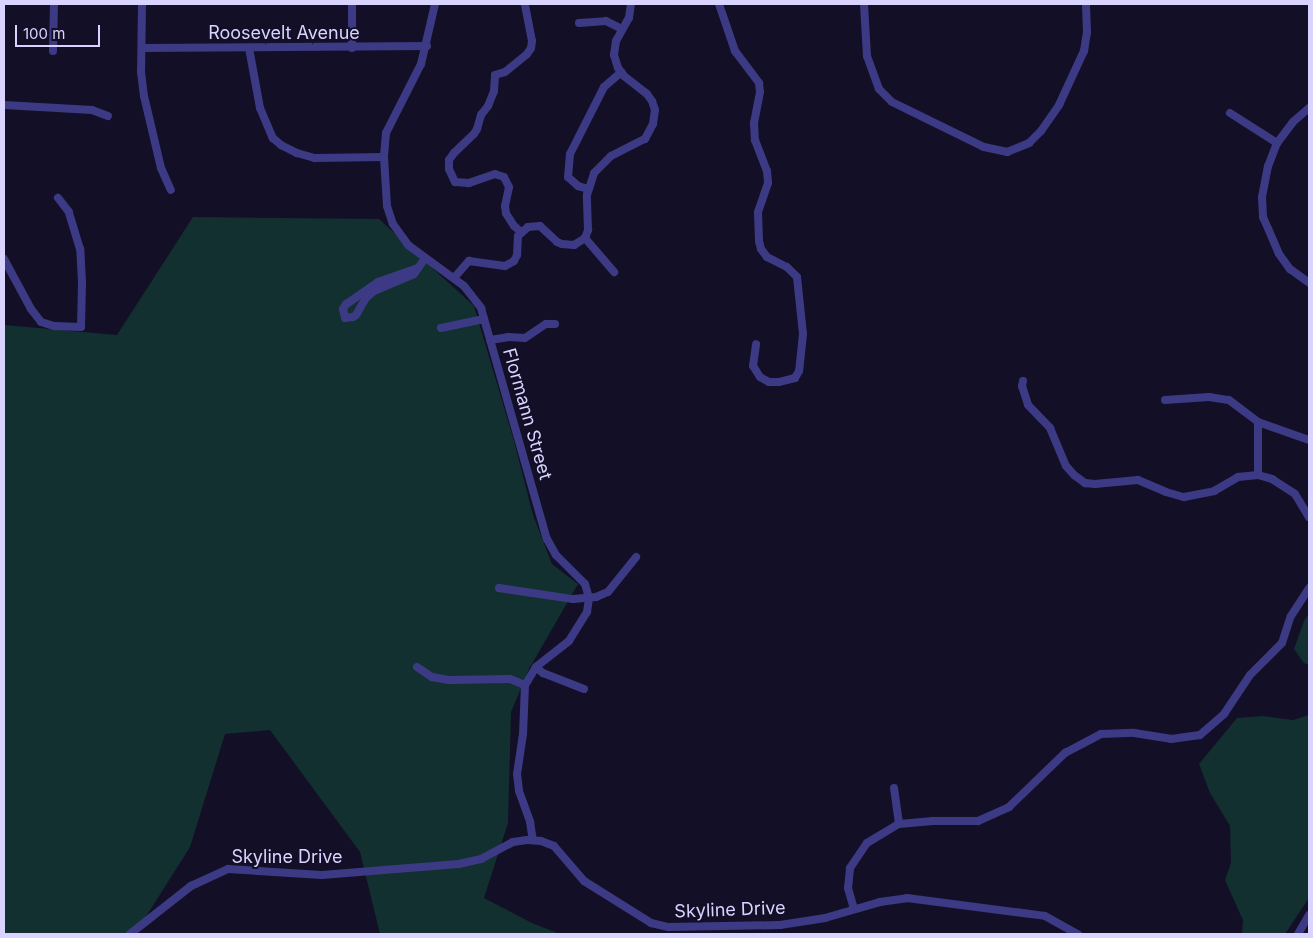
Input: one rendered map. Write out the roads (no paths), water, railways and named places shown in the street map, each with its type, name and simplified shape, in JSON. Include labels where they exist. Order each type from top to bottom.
[{"type":"street","points":[[53,51],[54,4]]},
{"type":"street","points":[[142,4],[143,85],[151,131],[161,168],[171,190]]},
{"type":"street","points":[[352,4],[352,48]]},
{"type":"street","name":"Flormann Street","points":[[435,4],[427,46],[415,76],[390,122],[386,134],[384,157],[385,198],[389,214],[408,245],[454,278],[474,297],[484,318],[547,538],[556,555],[585,584],[589,598]]},
{"type":"street","points":[[521,232],[514,226],[506,213],[505,206],[508,186],[504,177],[495,174],[468,182],[455,182],[449,169],[450,160],[454,153],[477,129],[481,115],[488,106],[494,91],[495,74],[505,72],[527,54],[531,48],[532,41],[525,4]]},
{"type":"street","points":[[454,278],[469,261],[505,266],[514,261],[517,254],[518,236],[521,232],[535,225],[545,229],[557,242],[562,244],[574,245],[585,238],[588,230],[588,189],[594,173],[604,160],[645,139],[654,124],[655,110],[652,101],[647,94],[621,72],[614,55],[616,41],[629,18],[630,4]]},
{"type":"street","points":[[719,4],[735,51],[758,83],[760,92],[754,130],[755,140],[767,171],[768,183],[758,212],[759,241],[761,249],[767,257],[787,267],[797,277],[803,334],[799,371],[795,378],[779,382],[769,382],[760,377],[753,366],[756,344]]},
{"type":"street","points":[[864,4],[867,56],[879,89],[892,102],[984,147],[1007,152],[1029,143],[1041,131],[1059,105],[1084,51],[1087,33],[1086,4]]},
{"type":"street","points":[[579,23],[606,21],[622,29]]},
{"type":"street","name":"Roosevelt Avenue","points":[[142,48],[427,46]]},
{"type":"street","points":[[249,48],[260,108],[273,138],[277,142],[288,150],[315,158],[384,157]]},
{"type":"street","points":[[588,189],[578,186],[568,177],[570,154],[604,87],[621,72]]},
{"type":"street","points":[[4,105],[92,110],[108,116]]},
{"type":"street","points":[[1309,108],[1293,122],[1277,143],[1264,179],[1262,197],[1263,217],[1280,254],[1290,269],[1309,284]]},
{"type":"street","points":[[1230,112],[1277,143]]},
{"type":"street","points":[[4,259],[31,310],[41,322],[45,325],[81,327],[82,264],[76,230],[69,212],[58,198]]},
{"type":"street","points":[[585,238],[614,272]]},
{"type":"street","points":[[418,268],[378,282],[346,304],[343,309],[345,318],[352,318],[356,315],[366,298],[374,291],[410,278],[418,268],[425,258]]},
{"type":"street","points":[[441,328],[484,318]]},
{"type":"street","points":[[490,340],[508,337],[525,338],[546,324],[555,324]]},
{"type":"street","points":[[1023,381],[1022,386],[1028,405],[1050,428],[1066,466],[1085,483],[1138,480],[1166,492],[1184,497],[1214,491],[1238,477],[1258,474],[1272,479],[1295,494],[1309,517]]},
{"type":"street","points":[[1165,400],[1209,396],[1229,400],[1258,422],[1309,440]]},
{"type":"street","points":[[1258,422],[1258,474]]},
{"type":"street","points":[[499,588],[572,599],[602,596],[608,592],[636,557]]},
{"type":"street","points":[[854,909],[848,888],[850,868],[867,843],[899,824],[933,821],[978,821],[1009,807],[1066,753],[1101,734],[1134,733],[1171,739],[1200,734],[1224,714],[1250,675],[1282,642],[1291,616],[1309,588]]},
{"type":"street","points":[[532,840],[530,822],[519,791],[517,774],[523,734],[525,685],[536,667],[569,641],[587,612],[589,598]]},
{"type":"street","points":[[417,667],[432,677],[510,679],[525,685]]},
{"type":"street","points":[[536,667],[543,673],[584,689]]},
{"type":"street","points":[[894,788],[899,824]]},
{"type":"street","name":"Skyline Drive","points":[[130,934],[192,886],[228,869],[322,875],[460,864],[481,859],[513,842],[532,840],[554,846],[584,882],[651,922],[669,927],[780,925],[834,916],[894,899],[940,902],[1046,916],[1078,934]]},
{"type":"street","points":[[1298,934],[1309,915]]}]
